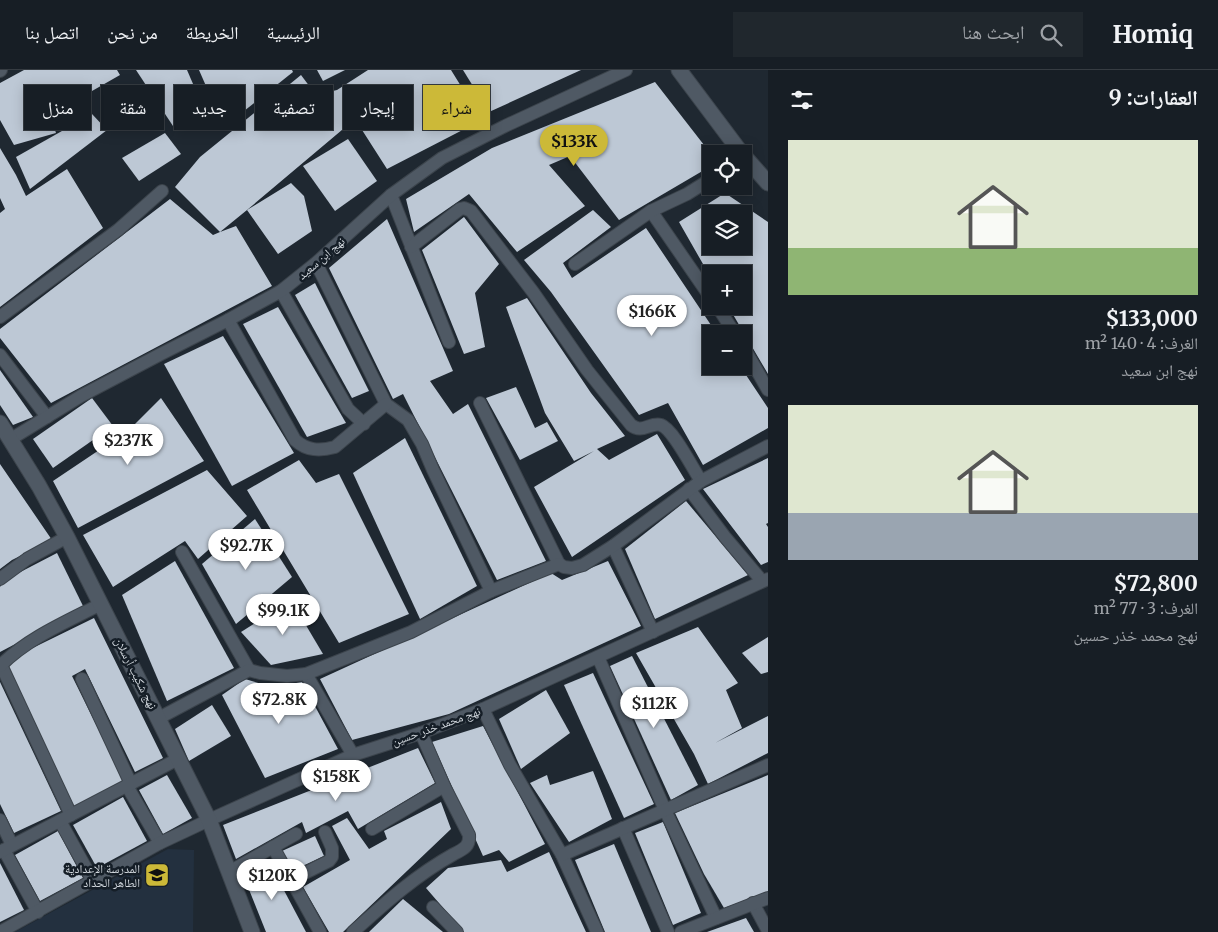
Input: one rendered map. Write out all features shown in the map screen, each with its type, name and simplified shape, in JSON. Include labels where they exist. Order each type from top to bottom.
[{"type":"street","name":"نهج ابن سعيد","points":[[11,439],[81,396],[281,291],[316,263],[391,195],[442,158],[626,70]]},
{"type":"street","points":[[679,70],[735,145]]},
{"type":"street","points":[[752,165],[768,183]]},
{"type":"street","points":[[575,264],[651,211],[702,185]]},
{"type":"street","points":[[0,317],[118,230],[162,191]]},
{"type":"street","points":[[391,195],[449,342]]},
{"type":"street","points":[[411,247],[460,209],[464,208],[471,211],[533,292],[587,370],[631,425],[638,429],[655,425],[664,426],[672,435],[701,481]]},
{"type":"street","points":[[651,211],[702,285]]},
{"type":"street","points":[[316,263],[386,404],[408,420],[422,444],[491,590]]},
{"type":"street","points":[[281,291],[348,409],[364,424]]},
{"type":"street","points":[[228,320],[295,440],[303,447],[325,450],[335,447],[386,404]]},
{"type":"street","points":[[0,355],[47,417]]},
{"type":"street","points":[[752,362],[768,390]]},
{"type":"street","points":[[480,403],[559,564],[564,567],[572,568],[583,565],[613,546],[701,481],[768,446]]},
{"type":"street","name":"نهج شكيب أرسلان","points":[[0,423],[67,538],[209,820],[252,932]]},
{"type":"street","points":[[689,489],[725,537],[765,580]]},
{"type":"street","points":[[0,579],[27,559],[67,538]]},
{"type":"street","points":[[613,546],[653,632]]},
{"type":"street","points":[[182,552],[249,670]]},
{"type":"street","points":[[158,718],[249,670],[287,676],[306,674],[411,632],[491,590],[559,564]]},
{"type":"street","name":"نهج محمد خذر حسين","points":[[0,932],[160,843],[209,820],[354,755],[421,733],[483,709],[765,580]]},
{"type":"street","points":[[92,881],[0,666],[8,657],[30,641],[101,604]]},
{"type":"street","points":[[598,657],[665,810],[716,918]]},
{"type":"street","points":[[306,674],[354,755]]},
{"type":"street","points":[[82,680],[129,785],[160,843]]},
{"type":"street","points":[[483,709],[510,765],[562,855],[597,932]]},
{"type":"street","points":[[353,932],[396,893],[467,846],[469,841],[469,835],[444,786],[421,733]]},
{"type":"street","points":[[5,849],[178,759]]},
{"type":"street","points":[[562,855],[768,765]]},
{"type":"street","points":[[372,829],[444,786]]},
{"type":"street","points":[[0,820],[5,849],[38,912]]},
{"type":"street","points":[[623,828],[668,932]]},
{"type":"street","points":[[291,880],[329,861],[332,857],[332,848],[325,832]]},
{"type":"street","points":[[229,872],[296,834]]},
{"type":"street","points":[[273,847],[320,932]]},
{"type":"street","points":[[681,932],[768,898]]},
{"type":"street","points":[[753,903],[768,931]]},
{"type":"street","points":[[432,908],[457,932]]},
{"type":"shaded area","name":"المدرسة الإعدادية الطاهر الحداد","points":[[168,849],[194,850],[193,932],[15,932]]},
{"type":"building","points":[[24,70],[117,70],[120,75],[91,92],[91,85],[24,85],[24,130],[55,130],[56,133],[14,145],[0,120],[0,83]]},
{"type":"building","points":[[136,70],[187,70],[193,85],[174,85],[174,125],[164,112],[164,85],[146,85]]},
{"type":"building","points":[[199,70],[292,70],[293,72],[277,85],[255,85],[255,102],[245,110],[245,85],[206,85]]},
{"type":"building","points":[[317,70],[345,70],[323,81]]},
{"type":"building","points":[[368,70],[451,70],[460,85],[423,85],[423,130],[463,130],[387,169],[362,130],[413,130],[413,85],[345,85]]},
{"type":"building","points":[[463,70],[581,70],[490,112],[490,85],[472,85]]},
{"type":"building","points":[[301,75],[308,85],[289,85]]},
{"type":"building","points":[[655,82],[704,145],[702,145],[702,171],[619,220],[570,156],[549,165],[585,206],[517,252],[469,194],[414,232],[406,199],[492,148]]},
{"type":"building","points":[[343,86],[343,129],[220,232],[175,187],[200,157],[233,130],[245,130],[245,120],[255,112],[255,130],[333,130],[333,91]]},
{"type":"building","points":[[91,115],[101,124],[101,130],[107,130],[30,189],[16,157],[64,130],[91,130]]},
{"type":"building","points":[[165,133],[181,154],[139,181],[122,158]]},
{"type":"building","points":[[348,139],[377,181],[335,211],[303,166]]},
{"type":"building","points":[[0,148],[26,196],[67,169],[103,228],[0,307],[0,213],[5,209],[0,198]]},
{"type":"building","points":[[291,183],[304,196],[312,231],[278,254],[247,210]]},
{"type":"building","points":[[722,195],[728,195],[743,205],[706,205]]},
{"type":"building","points":[[170,199],[213,235],[236,226],[272,286],[51,403],[0,338],[0,329]]},
{"type":"building","points":[[702,208],[702,255],[752,255],[752,211],[768,222],[768,374],[752,347],[752,325],[739,325],[733,315],[752,315],[752,265],[704,265],[679,222]]},
{"type":"building","points":[[593,210],[611,227],[563,263],[572,278],[646,228],[702,312],[702,315],[704,315],[711,325],[702,325],[702,375],[746,375],[768,408],[768,428],[703,465],[668,403],[639,415],[551,292],[524,260]]},
{"type":"building","points":[[464,217],[499,264],[475,293],[485,347],[464,354],[422,250]]},
{"type":"building","points":[[387,219],[453,371],[430,381],[453,414],[468,404],[546,561],[497,580],[403,394],[393,399],[329,268]]},
{"type":"building","points":[[315,283],[369,391],[352,398],[295,295]]},
{"type":"building","points":[[527,298],[591,393],[625,436],[597,449],[609,460],[657,434],[685,480],[572,557],[534,487],[594,451],[574,461],[545,413],[506,307]]},
{"type":"building","points":[[278,307],[346,423],[307,437],[243,324]]},
{"type":"building","points":[[223,336],[294,453],[232,486],[164,364]]},
{"type":"building","points":[[0,370],[33,417],[13,425],[0,405]]},
{"type":"building","points":[[516,387],[535,428],[547,422],[558,441],[520,460],[486,398]]},
{"type":"building","points":[[92,398],[113,426],[53,468],[33,439]]},
{"type":"building","points":[[161,398],[204,461],[78,528],[53,481],[129,430]]},
{"type":"building","points":[[405,438],[477,586],[420,619],[353,473]]},
{"type":"building","points":[[768,458],[768,523],[766,524],[768,527],[768,562],[761,565],[703,489]]},
{"type":"building","points":[[299,460],[316,483],[339,474],[409,614],[339,643],[247,490]]},
{"type":"building","points":[[0,464],[52,540],[12,560],[0,569]]},
{"type":"building","points":[[207,470],[247,516],[198,559],[185,541],[113,587],[83,535]]},
{"type":"building","points":[[686,501],[748,575],[655,619],[625,549]]},
{"type":"building","points":[[255,519],[292,577],[236,624],[202,564]]},
{"type":"building","points":[[57,553],[84,608],[0,652],[0,587],[5,580]]},
{"type":"building","points":[[175,561],[234,668],[167,701],[122,595]]},
{"type":"building","points":[[608,561],[641,626],[449,714],[352,740],[320,679],[551,573],[562,580]]},
{"type":"building","points":[[291,600],[323,654],[271,665],[241,632]]},
{"type":"building","points":[[94,618],[163,758],[135,772],[85,669],[72,676],[125,783],[74,808],[2,663]]},
{"type":"building","points":[[698,627],[738,683],[726,690],[742,728],[715,743],[768,716],[768,753],[708,784],[694,754],[636,653]]},
{"type":"building","points":[[768,637],[768,672],[761,674],[742,653]]},
{"type":"building","points":[[632,656],[698,785],[671,800],[610,666]]},
{"type":"building","points":[[593,673],[654,804],[624,818],[564,685]]},
{"type":"building","points":[[245,679],[272,687],[302,682],[338,749],[265,778],[222,695]]},
{"type":"building","points":[[0,682],[61,811],[14,833],[0,804]]},
{"type":"building","points":[[546,690],[570,733],[521,769],[499,719]]},
{"type":"building","points":[[212,705],[231,736],[189,761],[175,729]]},
{"type":"building","points":[[483,726],[545,844],[509,862],[499,850],[483,856],[432,742]]},
{"type":"building","points":[[418,748],[435,783],[358,829],[348,811],[306,833],[302,822],[236,859],[223,825]]},
{"type":"building","points":[[593,771],[612,819],[569,842],[530,783],[547,775],[550,785]]},
{"type":"building","points":[[167,775],[192,818],[163,834],[139,790]]},
{"type":"building","points":[[768,775],[768,892],[724,908],[704,874],[675,813]]},
{"type":"building","points":[[123,797],[147,841],[97,868],[73,825]]},
{"type":"building","points":[[441,802],[451,829],[343,932],[329,932],[303,887],[350,860],[332,826],[347,818],[369,849],[387,839],[384,831]]},
{"type":"building","points":[[663,822],[701,913],[673,925],[635,833]]},
{"type":"building","points":[[58,831],[83,878],[40,901],[15,855]]},
{"type":"building","points":[[315,836],[324,856],[294,870],[282,851]]},
{"type":"building","points":[[614,844],[651,932],[605,932],[575,860]]},
{"type":"building","points":[[549,852],[586,932],[464,932],[426,888],[448,868],[501,860],[507,872]]},
{"type":"building","points":[[269,862],[306,932],[266,932],[242,872]]},
{"type":"building","points":[[0,863],[24,910],[0,922]]},
{"type":"building","points":[[403,899],[443,932],[369,932]]},
{"type":"building","points":[[746,918],[754,932],[707,932]]},
{"type":"place","name":"المدرسة الإعدادية الطاهر الحداد","points":[[157,875]]}]
